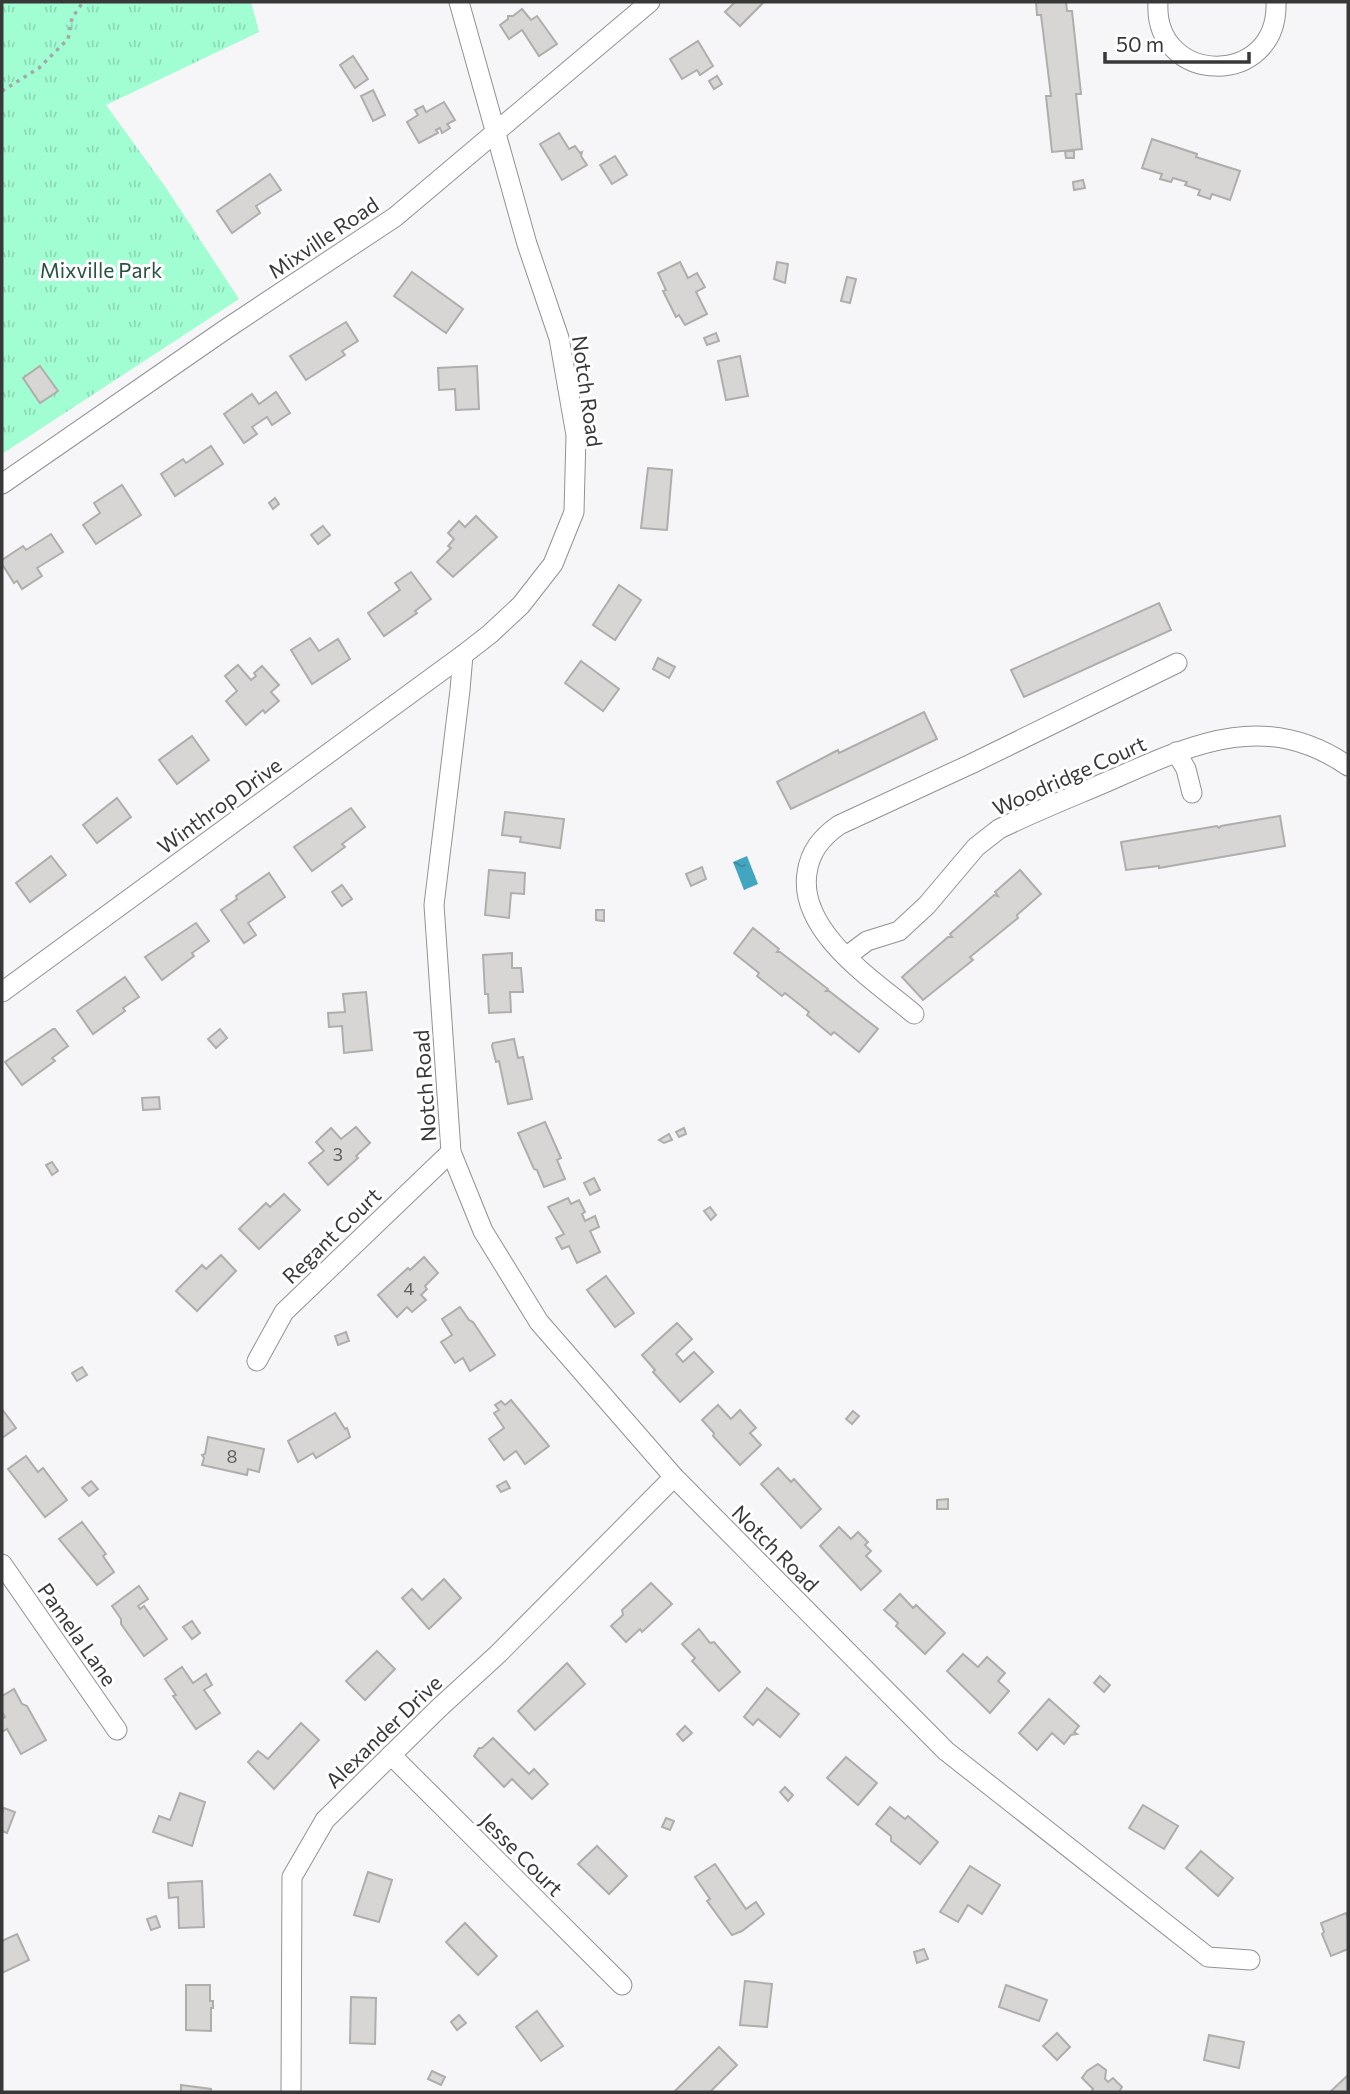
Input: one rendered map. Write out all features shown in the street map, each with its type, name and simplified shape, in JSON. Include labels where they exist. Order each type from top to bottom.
[{"type":"street","name":"Notch Road","points":[[459,2],[527,244],[559,338],[576,435],[574,512],[553,564],[521,605],[490,634],[463,654],[433,905],[451,1152],[483,1231],[539,1322],[674,1478],[946,1751],[1208,1957],[1250,1960]]},
{"type":"street","name":"Mixville Road","points":[[2,484],[226,329],[395,217],[650,2]]},
{"type":"street","points":[[1158,2],[1160,23],[1173,48],[1197,63],[1224,67],[1250,57],[1261,48],[1273,27],[1276,2]]},
{"type":"street","name":"Winthrop Drive","points":[[2,992],[463,654]]},
{"type":"street","points":[[914,1014],[846,956],[825,933],[814,915],[806,880],[808,866],[816,847],[828,833],[1177,663]]},
{"type":"street","name":"Woodridge Court","points":[[846,956],[867,941],[899,931],[927,905],[976,848],[999,830],[1176,752],[1226,737],[1264,735],[1306,743],[1348,766]]},
{"type":"street","points":[[1176,752],[1186,769],[1192,793]]},
{"type":"street","name":"Regant Court","points":[[257,1362],[284,1312],[451,1152]]},
{"type":"street","name":"Alexander Drive","points":[[291,2092],[292,1877],[325,1820],[498,1654],[674,1478]]},
{"type":"street","name":"Pamela Lane","points":[[2,1564],[117,1730]]},
{"type":"street","name":"Jesse Court","points":[[391,1755],[622,1985]]},
{"type":"path","points":[[2,90],[39,68],[68,39],[72,18],[83,2]]},
{"type":"green space","name":"Mixville Park","points":[[2,2],[251,2],[259,32],[106,105],[166,188],[239,299],[2,454]]},
{"type":"water","points":[[747,856],[758,884],[744,890],[733,862]]},
{"type":"building","points":[[735,2],[764,2],[740,26],[725,12]]},
{"type":"building","points":[[1036,2],[1066,2],[1067,11],[1072,11],[1081,94],[1076,94],[1082,149],[1052,152],[1046,96],[1051,96],[1041,15],[1037,15]]},
{"type":"building","points":[[522,9],[531,20],[537,16],[557,44],[539,56],[522,30],[509,39],[500,25],[508,16],[513,16]]},
{"type":"building","points":[[698,41],[713,66],[700,75],[697,70],[682,79],[670,59]]},
{"type":"building","points":[[353,56],[368,79],[355,88],[340,65]]},
{"type":"building","points":[[717,76],[722,84],[714,89],[709,81]]},
{"type":"building","points":[[373,90],[385,115],[373,121],[361,96]]},
{"type":"building","points":[[444,102],[455,120],[447,124],[450,128],[442,133],[440,128],[436,130],[438,133],[419,143],[407,122],[418,115],[415,110],[423,106],[426,112]]},
{"type":"building","points":[[559,133],[569,149],[575,146],[582,152],[581,156],[587,165],[562,180],[540,144]]},
{"type":"building","points":[[1152,139],[1240,171],[1230,200],[1212,194],[1210,199],[1198,195],[1200,190],[1185,185],[1187,182],[1173,178],[1171,182],[1160,179],[1162,174],[1142,168]]},
{"type":"building","points":[[1065,151],[1074,151],[1074,158],[1066,158]]},
{"type":"building","points":[[615,156],[627,175],[612,184],[600,165]]},
{"type":"building","points":[[270,174],[281,190],[256,206],[260,213],[232,233],[217,211]]},
{"type":"building","points":[[1083,180],[1085,188],[1074,190],[1073,182]]},
{"type":"building","points":[[680,262],[688,278],[697,273],[705,287],[696,292],[707,314],[685,325],[679,315],[676,317],[663,291],[666,290],[658,273]]},
{"type":"building","points":[[777,262],[788,264],[785,283],[774,279]]},
{"type":"building","points":[[412,272],[463,309],[446,333],[394,296]]},
{"type":"building","points":[[847,277],[856,279],[850,303],[841,301]]},
{"type":"building","points":[[346,322],[358,341],[342,351],[345,355],[306,380],[290,356]]},
{"type":"building","points":[[716,333],[719,341],[707,345],[704,338]]},
{"type":"building","points":[[740,356],[748,396],[726,400],[718,361]]},
{"type":"building","points":[[40,366],[58,391],[40,403],[23,378]]},
{"type":"building","points":[[477,366],[479,409],[456,410],[455,389],[439,390],[438,368]]},
{"type":"building","points":[[276,392],[290,413],[272,425],[267,417],[252,427],[257,434],[244,443],[224,414],[252,394],[259,404]]},
{"type":"building","points":[[211,446],[223,464],[175,496],[161,474],[183,459],[186,463]]},
{"type":"building","points":[[648,468],[672,470],[667,530],[641,528]]},
{"type":"building","points":[[122,485],[141,515],[96,544],[83,525],[100,513],[94,503]]},
{"type":"building","points":[[275,498],[279,504],[273,509],[269,503]]},
{"type":"building","points":[[476,516],[497,537],[453,577],[437,562],[451,548],[448,546],[454,539],[448,533],[459,521],[465,527]]},
{"type":"building","points":[[323,526],[330,535],[318,544],[311,535]]},
{"type":"building","points":[[51,534],[63,552],[37,568],[42,576],[22,589],[17,581],[14,583],[2,560],[23,546],[26,550]]},
{"type":"building","points":[[411,572],[431,599],[415,611],[417,613],[384,636],[368,613],[400,590],[395,583]]},
{"type":"building","points":[[619,585],[641,600],[615,640],[593,625]]},
{"type":"building","points":[[1159,603],[1171,630],[1024,697],[1011,670]]},
{"type":"building","points":[[310,638],[319,651],[338,639],[350,659],[312,684],[291,650]]},
{"type":"building","points":[[658,658],[675,667],[669,678],[653,669]]},
{"type":"building","points":[[581,661],[619,689],[603,711],[565,683]]},
{"type":"building","points":[[238,665],[251,680],[262,666],[279,685],[271,692],[279,701],[265,713],[263,710],[246,725],[226,701],[237,691],[225,676]]},
{"type":"building","points":[[924,712],[937,739],[791,809],[777,782],[838,750],[839,753]]},
{"type":"building","points":[[192,736],[209,760],[177,784],[159,760]]},
{"type":"building","points":[[117,798],[131,817],[97,843],[83,825]]},
{"type":"building","points":[[351,808],[365,827],[342,844],[345,847],[312,871],[294,847]]},
{"type":"building","points":[[505,812],[564,819],[560,848],[520,842],[521,837],[502,835]]},
{"type":"building","points":[[1280,816],[1285,846],[1159,868],[1126,870],[1121,842]]},
{"type":"building","points":[[51,856],[66,875],[30,902],[16,883]]},
{"type":"building","points":[[702,867],[706,879],[691,886],[686,874]]},
{"type":"building","points":[[489,870],[525,873],[524,894],[511,893],[509,918],[485,915]]},
{"type":"building","points":[[1020,870],[1041,894],[1017,915],[1018,918],[970,957],[973,960],[923,1000],[902,977],[948,937],[952,937],[950,934],[994,895],[998,896],[995,892]]},
{"type":"building","points":[[269,873],[285,897],[248,923],[256,935],[244,943],[221,910]]},
{"type":"building","points":[[342,885],[352,899],[342,906],[332,892]]},
{"type":"building","points":[[596,910],[604,910],[604,921],[596,920]]},
{"type":"building","points":[[196,923],[209,941],[162,980],[145,957]]},
{"type":"building","points":[[753,928],[779,949],[777,952],[878,1029],[859,1052],[834,1032],[831,1035],[807,1015],[809,1012],[785,993],[782,996],[734,953]]},
{"type":"building","points":[[512,953],[512,968],[521,968],[523,992],[510,992],[511,1012],[489,1013],[483,955]]},
{"type":"building","points":[[125,977],[139,997],[123,1008],[125,1011],[93,1034],[77,1011]]},
{"type":"building","points":[[366,992],[372,1050],[344,1053],[342,1026],[329,1027],[328,1013],[345,1012],[343,994]]},
{"type":"building","points":[[53,1029],[68,1046],[52,1058],[55,1061],[22,1085],[5,1062]]},
{"type":"building","points":[[220,1029],[227,1038],[216,1048],[208,1039]]},
{"type":"building","points":[[514,1039],[518,1058],[523,1057],[532,1099],[508,1104],[499,1061],[496,1062],[492,1046],[493,1043]]},
{"type":"building","points":[[159,1097],[160,1109],[143,1110],[142,1098]]},
{"type":"building","points":[[545,1122],[561,1158],[557,1160],[565,1179],[544,1187],[518,1133]]},
{"type":"building","points":[[356,1127],[370,1143],[356,1156],[358,1158],[328,1185],[309,1163],[324,1151],[316,1142],[331,1128],[341,1139]]},
{"type":"building","points":[[684,1128],[686,1134],[679,1137],[676,1132]]},
{"type":"building","points":[[669,1134],[672,1140],[664,1143],[659,1140]]},
{"type":"building","points":[[52,1162],[58,1171],[52,1175],[46,1165]]},
{"type":"building","points":[[594,1178],[600,1190],[590,1195],[584,1183]]},
{"type":"building","points":[[284,1194],[300,1210],[259,1249],[239,1229],[266,1203],[270,1207]]},
{"type":"building","points":[[568,1198],[571,1204],[579,1200],[585,1212],[582,1214],[585,1221],[595,1216],[599,1227],[590,1231],[600,1252],[577,1263],[569,1246],[562,1249],[556,1238],[564,1234],[548,1207]]},
{"type":"building","points":[[710,1207],[716,1215],[711,1220],[704,1211]]},
{"type":"building","points":[[221,1255],[236,1271],[197,1311],[176,1291],[202,1265],[206,1269]]},
{"type":"building","points":[[424,1257],[438,1273],[425,1286],[427,1289],[421,1295],[426,1300],[412,1312],[407,1307],[397,1317],[378,1295]]},
{"type":"building","points":[[606,1276],[634,1313],[615,1327],[587,1290]]},
{"type":"building","points":[[460,1307],[495,1355],[470,1371],[463,1358],[455,1363],[441,1342],[452,1335],[442,1319]]},
{"type":"building","points":[[677,1323],[692,1339],[676,1354],[683,1362],[694,1352],[713,1372],[680,1402],[653,1372],[655,1370],[642,1355]]},
{"type":"building","points":[[346,1332],[349,1341],[338,1345],[335,1336]]},
{"type":"building","points":[[82,1367],[87,1375],[77,1381],[72,1373]]},
{"type":"building","points":[[511,1400],[549,1446],[525,1464],[516,1451],[504,1460],[489,1439],[504,1428],[494,1413],[499,1410],[495,1405],[501,1401],[505,1405]]},
{"type":"building","points":[[718,1405],[731,1419],[740,1410],[756,1428],[750,1433],[761,1445],[740,1465],[702,1420]]},
{"type":"building","points":[[2,1409],[16,1428],[2,1438]]},
{"type":"building","points":[[853,1411],[859,1416],[852,1424],[846,1419]]},
{"type":"building","points":[[335,1413],[345,1429],[347,1428],[350,1437],[316,1458],[313,1453],[298,1462],[288,1441]]},
{"type":"building","points":[[208,1437],[264,1449],[259,1472],[248,1469],[247,1475],[202,1465]]},
{"type":"building","points":[[26,1456],[38,1472],[43,1468],[67,1500],[45,1517],[8,1469]]},
{"type":"building","points":[[778,1468],[791,1482],[794,1479],[821,1509],[801,1528],[761,1484]]},
{"type":"building","points":[[91,1481],[98,1489],[89,1496],[82,1488]]},
{"type":"building","points":[[506,1481],[510,1488],[501,1492],[497,1486]]},
{"type":"building","points":[[948,1499],[948,1509],[937,1509],[937,1500]]},
{"type":"building","points":[[82,1522],[106,1554],[103,1556],[114,1572],[97,1585],[59,1539]]},
{"type":"building","points":[[839,1527],[851,1539],[858,1532],[868,1542],[865,1545],[871,1551],[866,1556],[881,1571],[861,1590],[820,1546]]},
{"type":"building","points":[[444,1579],[461,1598],[429,1629],[402,1598],[412,1589],[422,1600]]},
{"type":"building","points":[[651,1583],[672,1604],[642,1632],[640,1629],[626,1642],[611,1626],[623,1615],[622,1610]]},
{"type":"building","points":[[139,1586],[148,1599],[138,1606],[140,1609],[144,1606],[167,1639],[144,1656],[121,1624],[121,1619],[112,1606]]},
{"type":"building","points":[[900,1594],[913,1608],[916,1605],[945,1633],[925,1654],[896,1626],[898,1623],[884,1610]]},
{"type":"building","points":[[192,1621],[200,1633],[192,1639],[183,1627]]},
{"type":"building","points":[[699,1629],[740,1672],[719,1691],[692,1661],[695,1658],[682,1644]]},
{"type":"building","points":[[377,1651],[395,1669],[365,1700],[346,1681]]},
{"type":"building","points":[[963,1654],[978,1667],[987,1657],[1005,1673],[998,1681],[1009,1691],[990,1713],[947,1671]]},
{"type":"building","points":[[567,1663],[585,1684],[535,1730],[518,1711]]},
{"type":"building","points":[[182,1667],[193,1683],[206,1674],[212,1685],[204,1690],[220,1713],[196,1729],[173,1696],[176,1695],[165,1679]]},
{"type":"building","points":[[1100,1676],[1110,1685],[1104,1692],[1094,1683]]},
{"type":"building","points":[[767,1688],[799,1714],[780,1737],[758,1719],[753,1725],[744,1717]]},
{"type":"building","points":[[14,1689],[46,1740],[21,1754],[7,1729],[2,1732],[2,1719],[5,1717],[2,1712],[2,1696]]},
{"type":"building","points":[[1049,1699],[1079,1726],[1074,1732],[1077,1734],[1071,1735],[1064,1744],[1052,1733],[1037,1750],[1019,1733]]},
{"type":"building","points":[[301,1723],[319,1740],[274,1789],[248,1762],[258,1751],[268,1759]]},
{"type":"building","points":[[685,1726],[692,1733],[683,1741],[677,1734]]},
{"type":"building","points":[[493,1738],[529,1774],[534,1769],[548,1784],[532,1799],[512,1779],[504,1787],[474,1756],[479,1748]]},
{"type":"building","points":[[846,1757],[877,1783],[858,1805],[827,1778]]},
{"type":"building","points":[[785,1787],[793,1795],[788,1801],[780,1792]]},
{"type":"building","points":[[180,1793],[205,1802],[192,1846],[153,1832],[159,1816],[170,1820]]},
{"type":"building","points":[[1143,1805],[1178,1826],[1164,1849],[1129,1828]]},
{"type":"building","points":[[890,1807],[905,1819],[908,1816],[938,1842],[920,1864],[891,1841],[891,1836],[876,1824]]},
{"type":"building","points":[[4,1808],[15,1812],[7,1833],[2,1831]]},
{"type":"building","points":[[666,1818],[674,1821],[670,1830],[662,1827]]},
{"type":"building","points":[[597,1846],[627,1876],[609,1894],[578,1864]]},
{"type":"building","points":[[1201,1851],[1233,1878],[1218,1896],[1186,1868]]},
{"type":"building","points":[[715,1864],[746,1909],[756,1902],[764,1914],[742,1931],[732,1935],[707,1901],[710,1899],[695,1877]]},
{"type":"building","points":[[970,1866],[1000,1885],[982,1914],[968,1905],[958,1922],[940,1912]]},
{"type":"building","points":[[368,1872],[392,1880],[379,1922],[354,1915]]},
{"type":"building","points":[[202,1881],[204,1927],[179,1928],[178,1897],[169,1898],[168,1883]]},
{"type":"building","points":[[1346,1913],[1348,1949],[1331,1956],[1322,1934],[1324,1932],[1321,1923]]},
{"type":"building","points":[[156,1916],[160,1927],[151,1930],[147,1919]]},
{"type":"building","points":[[465,1923],[497,1956],[478,1975],[446,1942]]},
{"type":"building","points":[[17,1934],[29,1960],[2,1973],[2,1941]]},
{"type":"building","points":[[924,1949],[928,1959],[917,1963],[914,1952]]},
{"type":"building","points":[[745,1981],[772,1984],[767,2027],[740,2025]]},
{"type":"building","points":[[186,1985],[210,1985],[210,2001],[213,2001],[211,2031],[186,2030]]},
{"type":"building","points":[[1006,1985],[1047,2000],[1039,2021],[999,2007]]},
{"type":"building","points":[[351,1997],[376,1998],[375,2044],[350,2043]]},
{"type":"building","points":[[537,2011],[563,2046],[541,2061],[516,2027]]},
{"type":"building","points":[[459,2015],[466,2023],[457,2030],[451,2022]]},
{"type":"building","points":[[1057,2033],[1070,2047],[1057,2060],[1043,2046]]},
{"type":"building","points":[[1209,2035],[1244,2042],[1239,2068],[1204,2060]]},
{"type":"building","points":[[719,2047],[737,2065],[710,2092],[675,2091]]},
{"type":"building","points":[[1098,2064],[1106,2070],[1105,2079],[1108,2082],[1113,2078],[1122,2087],[1119,2092],[1091,2092],[1093,2089],[1082,2078]]},
{"type":"building","points":[[432,2071],[445,2077],[441,2085],[428,2079]]},
{"type":"building","points":[[1348,2075],[1348,2092],[1330,2092]]},
{"type":"building","points":[[181,2085],[211,2089],[211,2092],[181,2092]]}]
